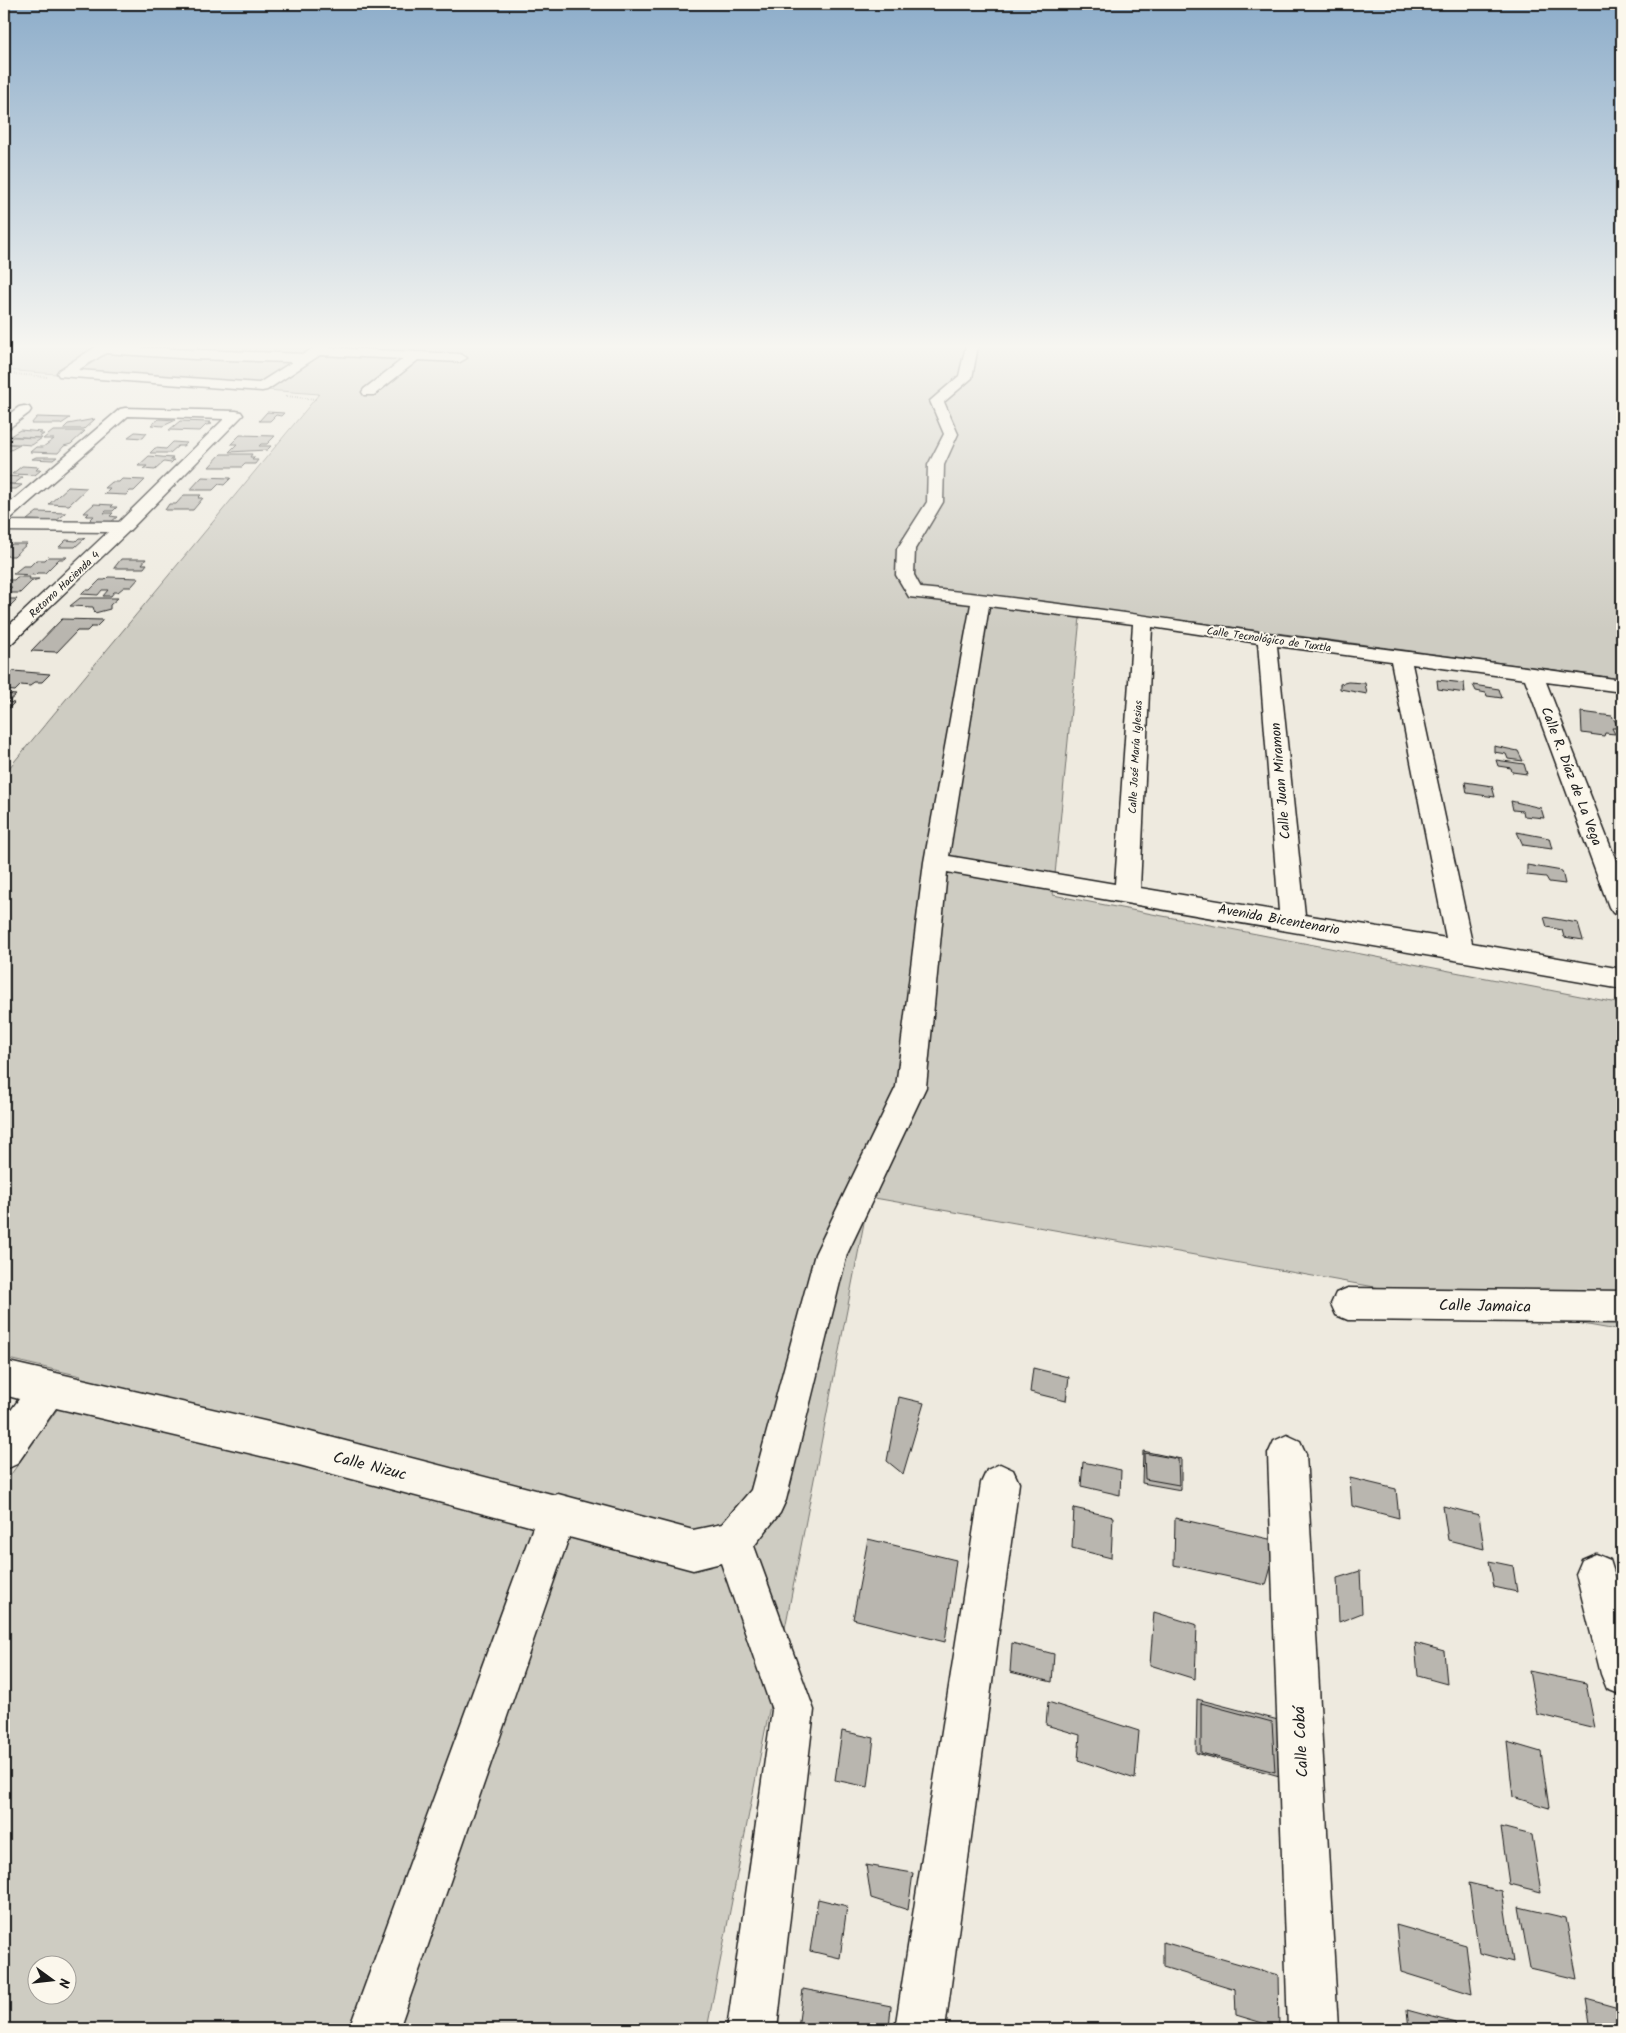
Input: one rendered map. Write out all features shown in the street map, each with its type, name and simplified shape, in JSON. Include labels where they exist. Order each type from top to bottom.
[{"type":"street","name":"Retorno Hacienda 4","points":[[4,516],[91,441]]},
{"type":"street","name":"Retorno Hacienda 4","points":[[4,640],[123,527],[210,441]]},
{"type":"street","name":"Calle Tecnológico de Tuxtla","points":[[948,441],[936,465],[935,502],[906,549],[905,576],[915,593],[981,599],[1143,620],[1267,640],[1622,686]]},
{"type":"street","points":[[4,526],[123,527]]},
{"type":"street","points":[[752,2029],[793,1710],[733,1541],[767,1500],[831,1254],[911,1087],[936,862],[981,599]]},
{"type":"street","name":"Calle José María Iglesias","points":[[1126,894],[1143,620]]},
{"type":"street","name":"Calle Juan Miramon","points":[[1267,640],[1293,922]]},
{"type":"street","points":[[1400,656],[1460,950]]},
{"type":"street","name":"Calle R. Díaz de La Vega","points":[[1532,674],[1622,906]]},
{"type":"street","name":"Avenida Bicentenario","points":[[936,862],[1622,979]]},
{"type":"street","name":"Calle Jamaica","points":[[1348,1304],[1622,1307]]},
{"type":"street","name":"Calle Nizuc","points":[[4,1378],[298,1447],[558,1513],[693,1550],[733,1541]]},
{"type":"street","points":[[4,1450],[48,1389]]},
{"type":"street","name":"Calle Cobá","points":[[1287,1454],[1313,2029]]},
{"type":"street","points":[[920,2029],[1000,1483]]},
{"type":"street","points":[[374,2029],[558,1513]]},
{"type":"street","points":[[1596,1574],[1622,1674]]},
{"type":"shaded area","points":[[280,441],[1622,441],[1622,679],[1081,607],[1053,895],[1622,1004],[1622,1331],[869,1197],[707,2029],[4,2029],[4,1484],[81,1376],[4,1358],[4,774]]},
{"type":"building","points":[[7,441],[38,441],[32,445],[4,443]]},
{"type":"building","points":[[51,441],[74,441],[64,446],[58,453],[30,452],[36,447],[43,447]]},
{"type":"building","points":[[234,441],[270,441],[267,444],[259,446],[271,446],[267,450],[229,452],[237,444],[231,444]]},
{"type":"building","points":[[173,442],[187,443],[183,446],[178,446],[170,453],[150,453],[155,448],[166,449]]},
{"type":"building","points":[[4,444],[20,445],[4,452]]},
{"type":"building","points":[[221,454],[252,454],[250,457],[255,457],[252,460],[258,460],[255,464],[245,464],[242,467],[209,467]]},
{"type":"building","points":[[149,456],[173,458],[170,460],[174,460],[171,463],[164,462],[155,470],[143,469],[147,466],[138,466]]},
{"type":"building","points":[[36,457],[57,457],[53,460],[32,459]]},
{"type":"building","points":[[22,466],[39,467],[36,470],[41,470],[35,475],[12,474]]},
{"type":"building","points":[[4,476],[23,477],[14,484],[4,483]]},
{"type":"building","points":[[202,477],[231,478],[224,485],[219,484],[213,490],[190,490]]},
{"type":"building","points":[[122,479],[145,480],[134,491],[130,491],[126,495],[104,494],[110,488],[105,488],[112,482],[119,482]]},
{"type":"building","points":[[8,484],[22,485],[16,489],[4,489]]},
{"type":"building","points":[[68,487],[87,488],[69,505],[49,504]]},
{"type":"building","points":[[184,495],[201,495],[198,498],[203,498],[193,510],[165,510],[169,504],[176,504]]},
{"type":"building","points":[[94,504],[117,507],[113,511],[106,511],[104,513],[113,513],[110,516],[117,517],[111,522],[89,521],[94,516],[86,516],[89,513],[84,513]]},
{"type":"building","points":[[37,512],[66,513],[56,521],[27,520]]},
{"type":"building","points":[[79,538],[85,538],[75,547],[59,547],[66,540],[76,541]]},
{"type":"building","points":[[27,544],[14,556],[4,556],[6,553],[4,553],[4,546]]},
{"type":"building","points":[[48,557],[67,557],[59,559],[45,573],[37,573],[35,575],[13,574],[23,566],[30,566],[36,560],[45,560]]},
{"type":"building","points":[[121,559],[146,559],[142,564],[147,564],[144,568],[114,568]]},
{"type":"building","points":[[17,577],[39,579],[32,581],[20,593],[6,593],[12,587],[4,587],[4,582],[6,580],[14,580]]},
{"type":"building","points":[[108,577],[139,578],[131,587],[124,587],[118,592],[114,592],[111,596],[103,596],[108,590],[102,590],[98,595],[81,594],[85,590],[90,590],[100,580],[105,580]]},
{"type":"building","points":[[80,598],[118,598],[110,605],[110,609],[95,613],[93,607],[70,606]]},
{"type":"building","points":[[4,599],[17,599],[4,612]]},
{"type":"building","points":[[62,619],[103,620],[96,627],[91,627],[87,631],[77,631],[57,652],[31,651]]},
{"type":"building","points":[[13,671],[50,674],[42,682],[35,682],[30,686],[21,685],[15,691],[4,690],[4,680]]},
{"type":"building","points":[[1437,680],[1464,683],[1465,693],[1438,689]]},
{"type":"building","points":[[1348,682],[1365,683],[1367,694],[1340,689],[1340,684]]},
{"type":"building","points":[[1473,685],[1499,689],[1502,698],[1487,696],[1486,693],[1476,691]]},
{"type":"building","points":[[4,694],[16,695],[8,702],[14,703],[9,708],[4,707]]},
{"type":"building","points":[[1581,712],[1612,716],[1619,728],[1612,728],[1615,734],[1605,733],[1604,736],[1582,733]]},
{"type":"building","points":[[1494,746],[1518,751],[1523,761],[1508,759],[1506,754],[1494,752]]},
{"type":"building","points":[[1496,760],[1524,764],[1527,774],[1512,772],[1511,768],[1498,766]]},
{"type":"building","points":[[1465,782],[1492,786],[1495,797],[1467,793]]},
{"type":"building","points":[[1511,801],[1541,808],[1544,818],[1524,816],[1523,811],[1513,810]]},
{"type":"building","points":[[1517,832],[1549,838],[1552,849],[1523,845]]},
{"type":"building","points":[[1527,865],[1562,871],[1565,884],[1549,882],[1546,877],[1527,875]]},
{"type":"building","points":[[1544,917],[1578,923],[1583,940],[1564,937],[1562,930],[1547,927]]},
{"type":"building","points":[[1033,1368],[1069,1377],[1066,1401],[1030,1392]]},
{"type":"building","points":[[899,1397],[924,1403],[903,1474],[887,1461]]},
{"type":"building","points":[[1143,1451],[1181,1459],[1181,1490],[1142,1483]]},
{"type":"building","points":[[1144,1453],[1178,1459],[1179,1485],[1145,1479]]},
{"type":"building","points":[[1083,1462],[1121,1470],[1120,1495],[1081,1486]]},
{"type":"building","points":[[1350,1478],[1396,1489],[1399,1518],[1352,1506]]},
{"type":"building","points":[[1443,1506],[1479,1515],[1484,1549],[1448,1540]]},
{"type":"building","points":[[1074,1508],[1113,1517],[1111,1558],[1072,1548]]},
{"type":"building","points":[[1175,1518],[1278,1541],[1266,1585],[1174,1565]]},
{"type":"building","points":[[868,1539],[956,1560],[945,1642],[853,1619]]},
{"type":"building","points":[[1489,1561],[1513,1566],[1517,1592],[1494,1587]]},
{"type":"building","points":[[1360,1571],[1362,1613],[1339,1622],[1337,1578]]},
{"type":"building","points":[[1154,1612],[1197,1625],[1195,1679],[1150,1665]]},
{"type":"building","points":[[1012,1643],[1054,1654],[1052,1682],[1010,1672]]},
{"type":"building","points":[[1415,1643],[1444,1651],[1447,1684],[1418,1676]]},
{"type":"building","points":[[1529,1671],[1586,1683],[1595,1728],[1537,1714]]},
{"type":"building","points":[[1197,1699],[1282,1721],[1283,1777],[1196,1753]]},
{"type":"building","points":[[1048,1702],[1139,1731],[1135,1779],[1078,1760],[1080,1735],[1046,1725]]},
{"type":"building","points":[[1201,1703],[1272,1722],[1275,1772],[1201,1753]]},
{"type":"building","points":[[842,1731],[874,1738],[868,1787],[835,1780]]},
{"type":"building","points":[[1507,1742],[1541,1752],[1549,1808],[1513,1797]]},
{"type":"building","points":[[1501,1827],[1532,1835],[1541,1892],[1509,1884]]},
{"type":"building","points":[[866,1865],[913,1873],[908,1910],[871,1898]]},
{"type":"building","points":[[1469,1883],[1502,1891],[1513,1962],[1479,1953]]},
{"type":"building","points":[[818,1899],[847,1906],[840,1958],[810,1951]]},
{"type":"building","points":[[1519,1907],[1566,1918],[1577,1979],[1530,1968]]},
{"type":"building","points":[[1396,1925],[1466,1945],[1472,1994],[1401,1972]]},
{"type":"building","points":[[1163,1942],[1278,1975],[1279,2028],[1236,2015],[1235,1989],[1163,1967]]},
{"type":"building","points":[[803,1989],[891,2006],[889,2029],[798,2029]]},
{"type":"building","points":[[1586,1999],[1622,2009],[1622,2029],[1591,2029]]},
{"type":"building","points":[[1407,2010],[1455,2023],[1456,2029],[1409,2029]]}]
